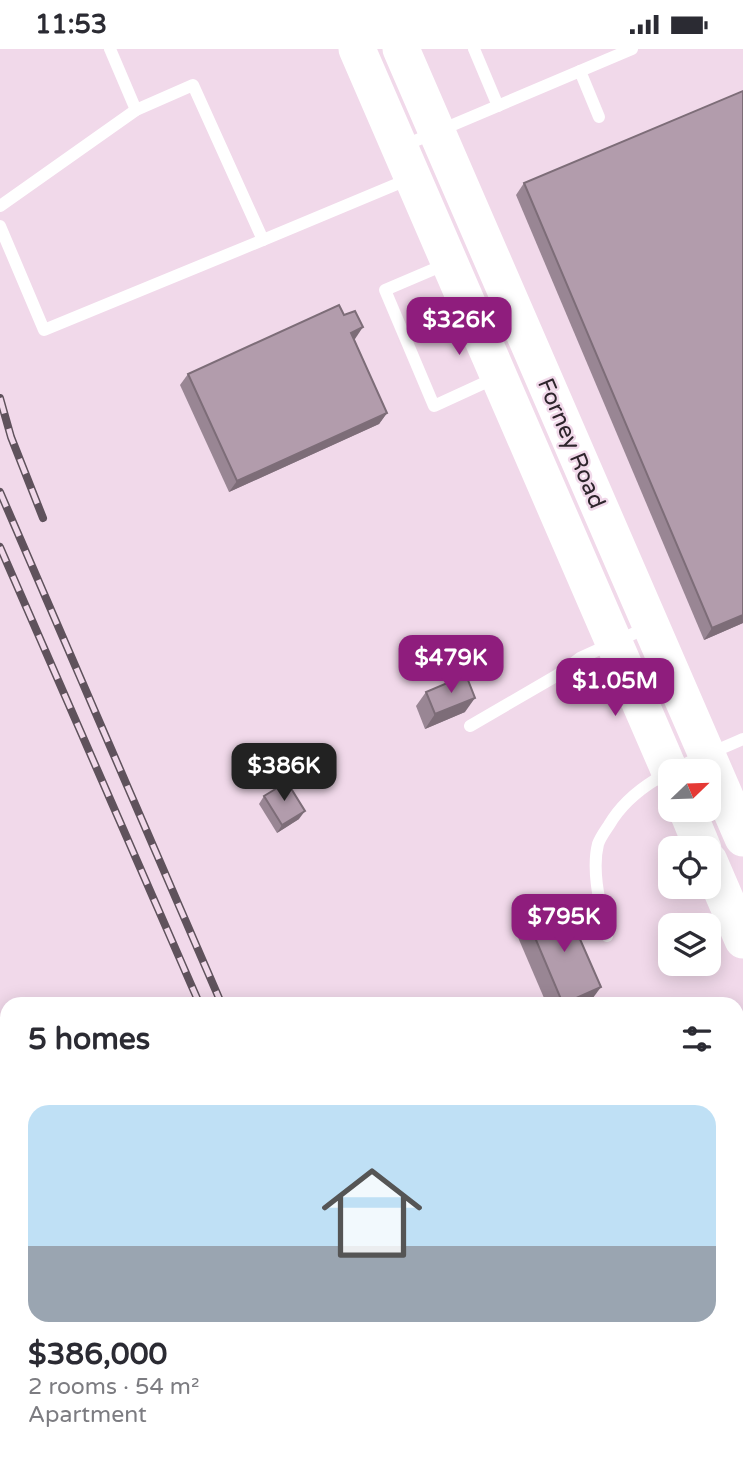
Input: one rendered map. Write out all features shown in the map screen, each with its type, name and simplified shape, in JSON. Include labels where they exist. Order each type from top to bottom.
[{"type":"main road","name":"Forney Road","points":[[357,49],[665,759]]},
{"type":"main road","name":"Forney Road","points":[[401,49],[743,838]]},
{"type":"main road","points":[[721,889],[743,940]]},
{"type":"lane","points":[[110,49],[136,110]]},
{"type":"lane","points":[[474,49],[498,106]]},
{"type":"lane","points":[[0,226],[44,330],[263,240],[406,163],[437,132],[632,49]]},
{"type":"lane","points":[[580,71],[599,117]]},
{"type":"lane","points":[[0,206],[136,110],[193,85],[263,240]]},
{"type":"lane","points":[[450,262],[385,290],[434,406],[499,376]]},
{"type":"lane","points":[[470,726],[556,676],[580,658],[651,626]]},
{"type":"lane","points":[[698,759],[743,739]]},
{"type":"lane","points":[[607,936],[597,889],[598,843],[618,810],[658,778]]},
{"type":"building","points":[[743,91],[743,615],[712,628],[524,183]]},
{"type":"building","points":[[339,305],[344,315],[355,311],[363,327],[351,333],[387,413],[237,481],[188,374]]},
{"type":"building","points":[[466,675],[475,698],[435,714],[426,692]]},
{"type":"building","points":[[287,782],[305,811],[282,825],[264,796]]},
{"type":"building","points":[[565,905],[601,987],[579,997],[560,997],[528,921]]},
{"type":"railway","points":[[0,398],[11,437],[43,518]]},
{"type":"railway","points":[[0,492],[219,997]]},
{"type":"railway","points":[[0,547],[197,997]]}]
